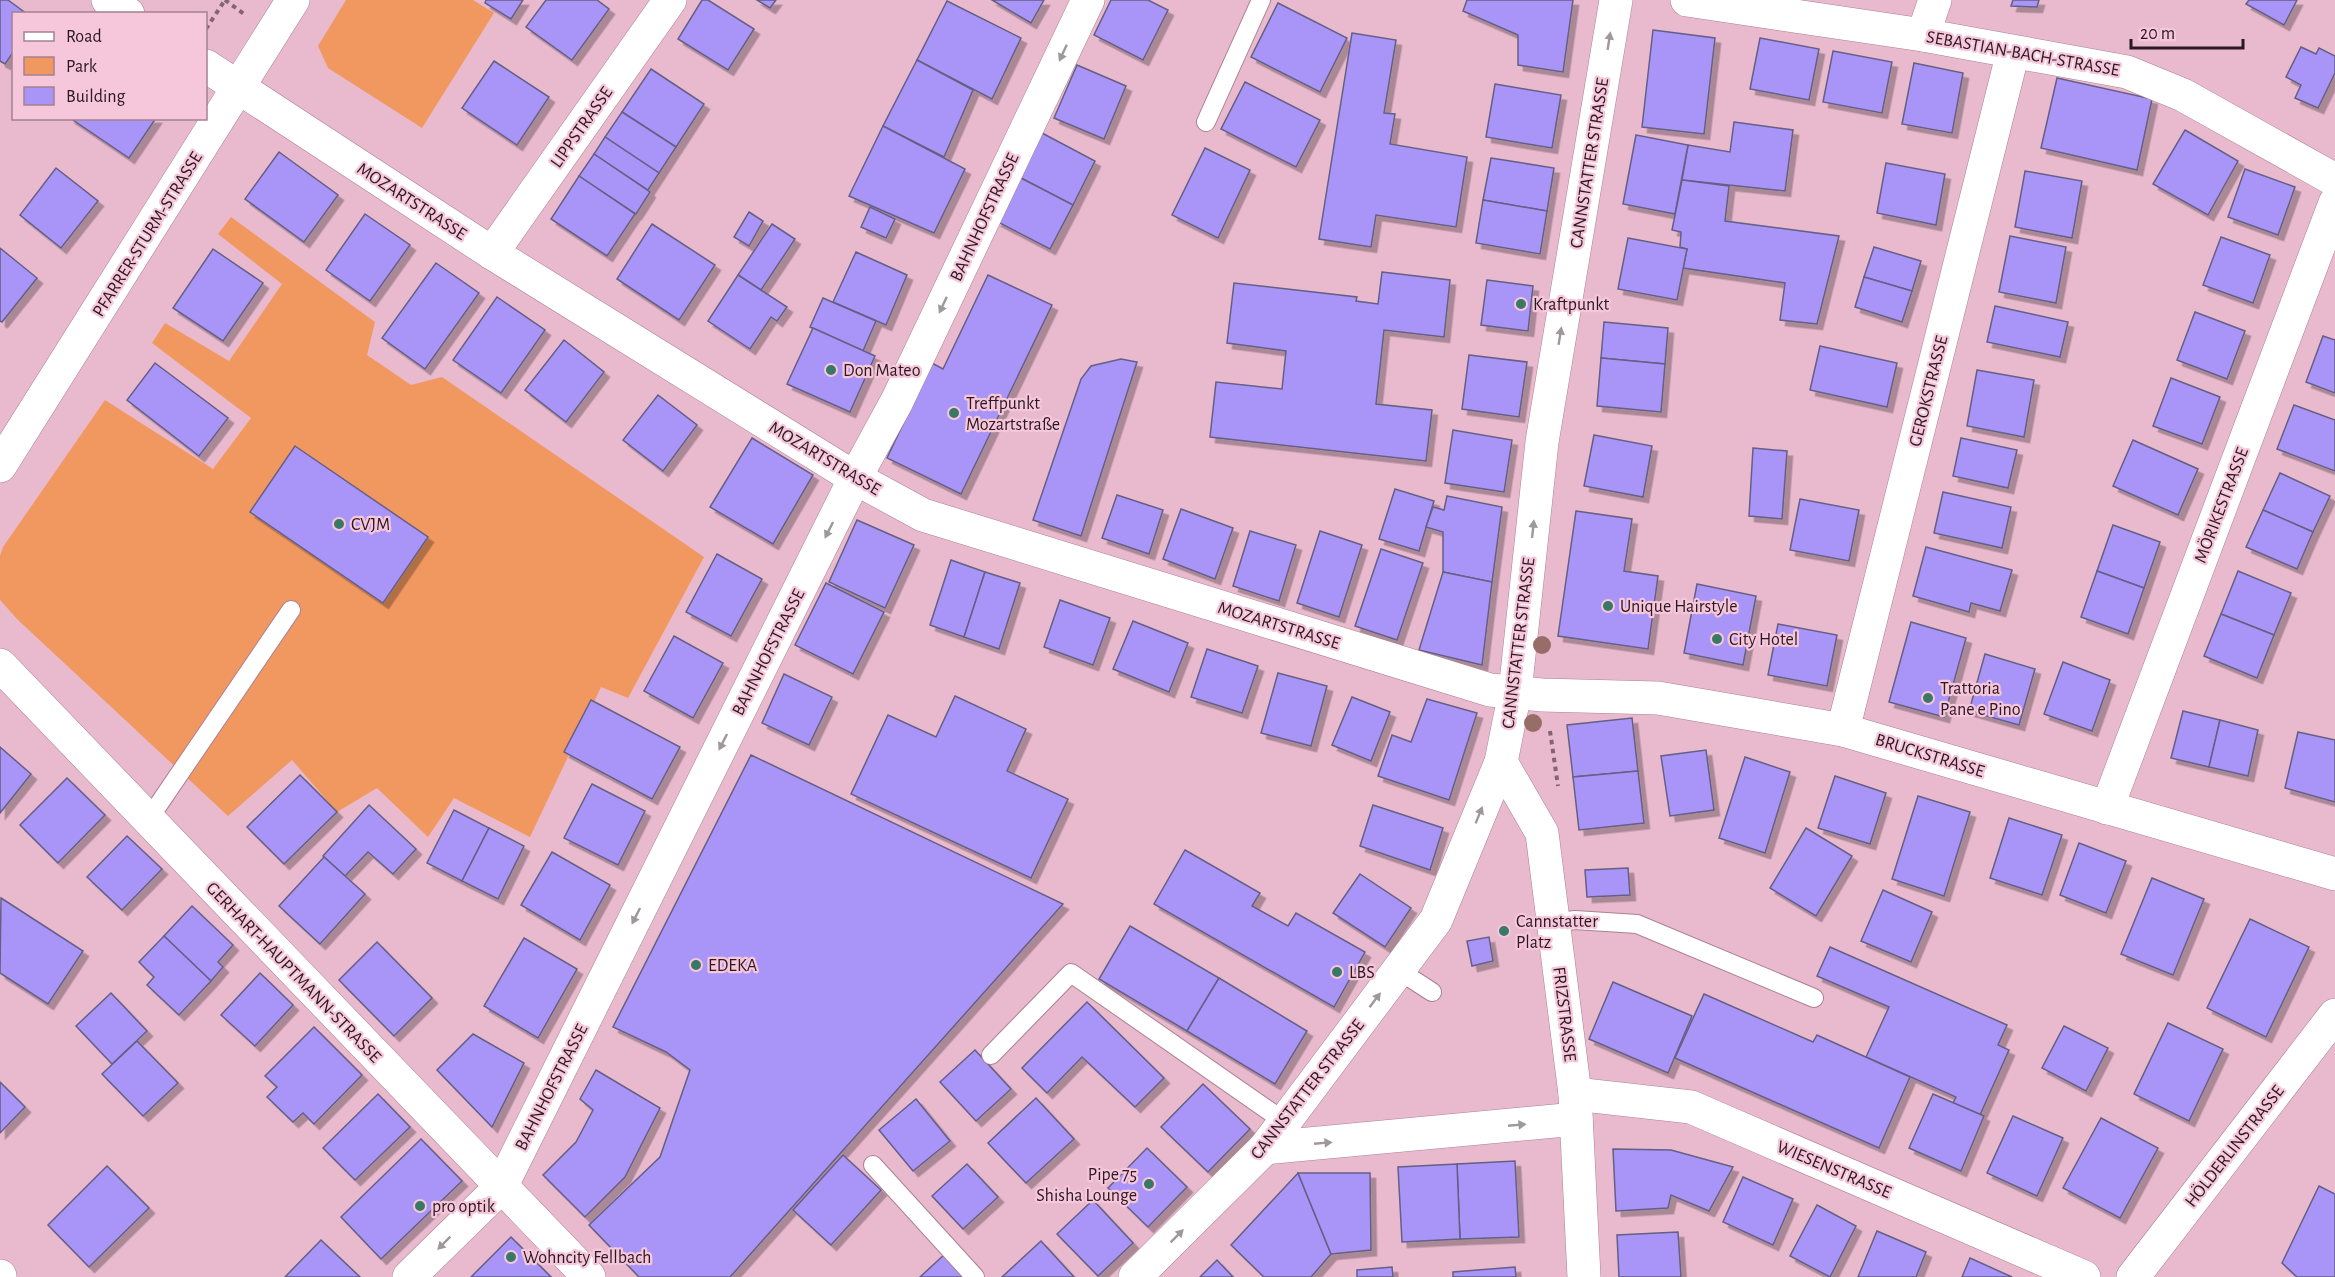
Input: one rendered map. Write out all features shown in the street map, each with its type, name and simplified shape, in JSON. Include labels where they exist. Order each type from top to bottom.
[{"type":"street","points":[[108,0],[125,12]]},
{"type":"street","name":"PFARRER-STURM-STRASSE","points":[[0,466],[293,0]]},
{"type":"street","name":"LIPPSTRASSE","points":[[492,253],[670,0]]},
{"type":"street","name":"BAHNHOFSTRASSE","points":[[410,1277],[501,1187],[855,478],[897,400],[1088,0]]},
{"type":"street","name":"CANNSTATTER STRASSE","points":[[1135,1277],[1265,1148],[1436,920],[1501,762],[1515,692],[1542,442],[1616,0]]},
{"type":"street","name":"SEBASTIAN-BACH-STRASSE","points":[[1687,0],[1923,35],[2127,72],[2183,95],[2335,180]]},
{"type":"street","points":[[1923,35],[1935,0]]},
{"type":"street","name":"GEROKSTRASSE","points":[[1843,730],[2013,52]]},
{"type":"street","name":"MOZARTSTRASSE","points":[[207,67],[492,253],[855,478],[923,515],[1490,690],[1515,692]]},
{"type":"street","name":"MÖRIKESTRASSE","points":[[2107,808],[2335,203]]},
{"type":"street","name":"GERHART-HAUPTMANN-STRASSE","points":[[0,665],[589,1277]]},
{"type":"street","name":"BRUCKSTRASSE","points":[[1515,692],[1658,698],[1843,730],[2335,874]]},
{"type":"street","name":"FRIZSTRASSE","points":[[1501,762],[1542,833],[1576,1107],[1584,1277]]},
{"type":"street","name":"HÖLDERLINSTRASSE","points":[[2133,1277],[2335,1015]]},
{"type":"street","name":"WIESENSTRASSE","points":[[1265,1148],[1576,1107],[1691,1107],[2084,1277]]},
{"type":"lane","points":[[1206,122],[1261,0]]},
{"type":"lane","points":[[148,820],[291,610]]},
{"type":"lane","points":[[1553,923],[1575,920],[1637,924],[1814,998]]},
{"type":"lane","points":[[1398,970],[1432,992]]},
{"type":"lane","points":[[991,1055],[1071,974],[1285,1122]]},
{"type":"lane","points":[[873,1165],[975,1277]]},
{"type":"path","points":[[207,27],[225,0]]},
{"type":"green space","points":[[346,0],[473,0],[494,13],[422,128],[328,68],[318,46]]},
{"type":"green space","points":[[231,217],[375,322],[367,355],[411,385],[442,377],[704,557],[628,698],[601,687],[530,837],[454,798],[428,837],[377,788],[337,812],[292,760],[228,816],[17,619],[0,600],[0,556],[3,547],[105,400],[213,469],[251,418],[152,343],[165,323],[229,361],[282,284],[218,234]]},
{"type":"building","points":[[0,0],[8,0],[24,12],[12,12],[12,54],[5,64],[0,61]]},
{"type":"building","points":[[486,0],[523,0],[511,19],[485,3]]},
{"type":"building","points":[[546,0],[597,0],[609,9],[572,60],[526,27]]},
{"type":"building","points":[[702,0],[708,0],[754,29],[728,70],[678,39]]},
{"type":"building","points":[[757,0],[776,0],[770,8]]},
{"type":"building","points":[[992,0],[1044,0],[1031,23]]},
{"type":"building","points":[[1111,0],[1148,0],[1168,10],[1143,60],[1094,35]]},
{"type":"building","points":[[1467,0],[1573,0],[1563,72],[1518,65],[1518,35],[1463,11]]},
{"type":"building","points":[[2013,0],[2039,0],[2037,7],[2011,6]]},
{"type":"building","points":[[2249,0],[2297,0],[2284,25],[2246,4]]},
{"type":"building","points":[[947,1],[1021,38],[992,99],[917,60]]},
{"type":"building","points":[[1278,3],[1347,38],[1320,92],[1251,57]]},
{"type":"building","points":[[1653,30],[1715,38],[1704,134],[1642,127]]},
{"type":"building","points":[[1352,33],[1396,40],[1384,113],[1395,114],[1390,144],[1467,157],[1456,227],[1376,215],[1371,247],[1319,239]]},
{"type":"building","points":[[1760,38],[1819,49],[1809,100],[1750,89]]},
{"type":"building","points":[[2301,47],[2316,54],[2319,48],[2335,56],[2335,73],[2318,108],[2295,98],[2301,85],[2286,77]]},
{"type":"building","points":[[1833,51],[1892,62],[1882,113],[1823,102]]},
{"type":"building","points":[[917,60],[973,90],[944,157],[883,126]]},
{"type":"building","points":[[494,61],[549,97],[517,145],[462,108]]},
{"type":"building","points":[[1914,63],[1963,73],[1952,133],[1902,124]]},
{"type":"building","points":[[1077,65],[1126,86],[1104,139],[1054,118]]},
{"type":"building","points":[[651,69],[704,104],[676,147],[622,112]]},
{"type":"building","points":[[2057,78],[2152,99],[2137,170],[2041,148]]},
{"type":"building","points":[[1245,82],[1320,120],[1296,167],[1221,129]]},
{"type":"building","points":[[1495,84],[1561,95],[1552,148],[1486,137]]},
{"type":"building","points":[[622,112],[676,147],[659,173],[605,137]]},
{"type":"building","points":[[73,120],[155,120],[129,158]]},
{"type":"building","points":[[1734,122],[1793,130],[1785,191],[1682,180],[1688,145],[1730,152]]},
{"type":"building","points":[[883,126],[965,169],[934,233],[849,196]]},
{"type":"building","points":[[2185,130],[2238,161],[2208,215],[2153,184]]},
{"type":"building","points":[[1042,133],[1095,161],[1073,205],[1019,177]]},
{"type":"building","points":[[1636,135],[1688,145],[1675,214],[1623,204]]},
{"type":"building","points":[[605,137],[659,173],[648,190],[594,154]]},
{"type":"building","points":[[1205,148],[1250,170],[1218,238],[1172,215]]},
{"type":"building","points":[[279,152],[338,195],[304,242],[245,199]]},
{"type":"building","points":[[594,154],[650,192],[636,214],[579,176]]},
{"type":"building","points":[[1491,158],[1554,168],[1547,211],[1483,200]]},
{"type":"building","points":[[1886,163],[1945,174],[1936,225],[1877,213]]},
{"type":"building","points":[[56,168],[98,201],[61,248],[20,215]]},
{"type":"building","points":[[2245,169],[2295,187],[2278,235],[2228,217]]},
{"type":"building","points":[[2025,171],[2082,181],[2072,238],[2015,227]]},
{"type":"building","points":[[579,176],[635,214],[607,256],[551,219]]},
{"type":"building","points":[[1019,177],[1073,205],[1050,249],[996,221]]},
{"type":"building","points":[[1682,180],[1729,186],[1725,221],[1839,236],[1817,324],[1780,320],[1785,283],[1683,268],[1687,249],[1680,247],[1681,232],[1672,230]]},
{"type":"building","points":[[1483,200],[1547,211],[1540,254],[1476,243]]},
{"type":"building","points":[[870,207],[895,219],[886,238],[861,227]]},
{"type":"building","points":[[749,212],[763,221],[749,246],[734,237]]},
{"type":"building","points":[[365,214],[410,245],[370,301],[326,270]]},
{"type":"building","points":[[652,224],[715,265],[679,320],[617,279]]},
{"type":"building","points":[[772,224],[795,239],[761,290],[738,275]]},
{"type":"building","points":[[2010,236],[2066,247],[2056,303],[1999,292]]},
{"type":"building","points":[[2221,237],[2270,255],[2253,303],[2203,285]]},
{"type":"building","points":[[1628,238],[1687,249],[1677,300],[1618,289]]},
{"type":"building","points":[[1874,247],[1921,261],[1912,291],[1864,277]]},
{"type":"building","points":[[0,248],[37,278],[2,322],[0,321]]},
{"type":"building","points":[[213,249],[263,283],[223,341],[173,308]]},
{"type":"building","points":[[856,252],[907,275],[886,325],[833,302]]},
{"type":"building","points":[[436,263],[479,293],[425,369],[382,338]]},
{"type":"building","points":[[1382,272],[1450,280],[1444,337],[1384,330],[1376,404],[1432,410],[1426,461],[1210,437],[1216,382],[1282,389],[1286,351],[1227,343],[1234,283],[1357,297],[1356,301],[1378,304]]},
{"type":"building","points":[[738,275],[787,307],[777,321],[771,317],[750,349],[708,321]]},
{"type":"building","name":"Treffpunkt Mozartstraße","points":[[988,275],[1052,305],[961,494],[887,458],[932,363],[943,369]]},
{"type":"building","points":[[1864,277],[1912,291],[1902,322],[1855,307]]},
{"type":"building","points":[[1487,280],[1533,286],[1528,331],[1481,325]]},
{"type":"building","points":[[497,297],[545,330],[501,393],[453,360]]},
{"type":"building","points":[[823,298],[876,321],[863,351],[810,327]]},
{"type":"building","points":[[1995,306],[2068,322],[2060,357],[1987,342]]},
{"type":"building","points":[[2195,312],[2245,331],[2227,379],[2177,360]]},
{"type":"building","points":[[1604,322],[1668,328],[1665,364],[1601,358]]},
{"type":"building","name":"Don Mateo","points":[[813,328],[875,356],[850,412],[787,384]]},
{"type":"building","points":[[2323,336],[2335,340],[2335,393],[2306,382]]},
{"type":"building","points":[[564,340],[604,372],[566,422],[525,390]]},
{"type":"building","points":[[1820,346],[1897,363],[1887,407],[1810,390]]},
{"type":"building","points":[[1469,355],[1527,362],[1519,417],[1462,409]]},
{"type":"building","points":[[1601,358],[1665,364],[1661,412],[1597,406]]},
{"type":"building","points":[[1121,359],[1137,362],[1081,536],[1033,520],[1081,379],[1091,366]]},
{"type":"building","points":[[155,363],[228,418],[199,456],[127,400]]},
{"type":"building","points":[[1977,370],[2034,380],[2024,437],[1967,426]]},
{"type":"building","points":[[2171,378],[2220,397],[2202,444],[2153,426]]},
{"type":"building","points":[[658,395],[697,425],[663,471],[623,440]]},
{"type":"building","points":[[2294,405],[2335,420],[2335,471],[2277,449]]},
{"type":"building","points":[[1453,430],[1512,440],[1504,492],[1445,483]]},
{"type":"building","points":[[1594,435],[1652,446],[1643,497],[1584,486]]},
{"type":"building","points":[[752,438],[813,475],[773,544],[710,507]]},
{"type":"building","points":[[1961,438],[2017,450],[2008,488],[1953,476]]},
{"type":"building","points":[[2133,440],[2198,469],[2178,515],[2113,486]]},
{"type":"building","name":"CVJM","points":[[295,446],[428,537],[383,603],[250,512]]},
{"type":"building","points":[[1753,448],[1787,451],[1782,519],[1749,516]]},
{"type":"building","points":[[2280,473],[2330,496],[2313,532],[2263,510]]},
{"type":"building","points":[[1395,489],[1434,501],[1419,551],[1379,539]]},
{"type":"building","points":[[1943,492],[2011,507],[2002,548],[1934,533]]},
{"type":"building","points":[[1117,495],[1163,510],[1149,554],[1102,538]]},
{"type":"building","points":[[1447,496],[1502,507],[1492,582],[1443,572],[1443,532],[1426,527],[1433,507],[1444,510]]},
{"type":"building","points":[[1800,499],[1859,510],[1849,561],[1790,550]]},
{"type":"building","points":[[1181,509],[1233,528],[1215,579],[1163,559]]},
{"type":"building","points":[[2263,510],[2313,532],[2297,569],[2246,547]]},
{"type":"building","name":"Unique Hairstyle","points":[[1576,511],[1632,519],[1624,571],[1658,576],[1648,649],[1558,636]]},
{"type":"building","points":[[857,520],[914,545],[885,608],[829,582]]},
{"type":"building","points":[[2113,525],[2160,542],[2144,588],[2097,571]]},
{"type":"building","points":[[1250,531],[1296,545],[1279,601],[1233,586]]},
{"type":"building","points":[[1320,531],[1362,545],[1339,617],[1297,603]]},
{"type":"building","points":[[1926,547],[2012,570],[2000,611],[1971,603],[1969,612],[1913,596]]},
{"type":"building","points":[[1381,549],[1423,563],[1397,640],[1355,626]]},
{"type":"building","points":[[717,554],[762,579],[731,636],[686,612]]},
{"type":"building","points":[[951,560],[985,572],[964,637],[930,625]]},
{"type":"building","points":[[2097,571],[2144,588],[2128,634],[2081,617]]},
{"type":"building","points":[[2238,571],[2291,593],[2274,635],[2221,614]]},
{"type":"building","points":[[985,572],[1020,583],[999,649],[964,637]]},
{"type":"building","points":[[1443,572],[1492,582],[1482,665],[1419,650]]},
{"type":"building","points":[[826,583],[884,612],[853,674],[795,645]]},
{"type":"building","points":[[1697,584],[1756,596],[1743,665],[1684,653]]},
{"type":"building","points":[[1060,600],[1110,618],[1093,665],[1044,647]]},
{"type":"building","points":[[2221,614],[2274,635],[2257,678],[2204,656]]},
{"type":"building","points":[[1133,621],[1188,643],[1169,692],[1113,669]]},
{"type":"building","points":[[1911,622],[1966,638],[1944,717],[1889,702]]},
{"type":"building","points":[[1778,624],[1837,635],[1827,686],[1768,675]]},
{"type":"building","points":[[674,636],[723,663],[693,718],[644,691]]},
{"type":"building","points":[[1207,649],[1258,666],[1242,713],[1191,697]]},
{"type":"building","points":[[1985,654],[2035,669],[2019,725],[1969,711]]},
{"type":"building","points":[[2063,662],[2110,680],[2092,731],[2044,714]]},
{"type":"building","points":[[1278,673],[1327,686],[1311,746],[1261,733]]},
{"type":"building","points":[[784,674],[832,697],[809,745],[762,723]]},
{"type":"building","points":[[955,696],[1026,729],[1007,771],[1068,799],[1031,878],[851,794],[888,715],[936,737]]},
{"type":"building","points":[[1352,697],[1390,712],[1371,761],[1332,745]]},
{"type":"building","points":[[1427,699],[1477,713],[1449,800],[1378,776],[1392,735],[1411,742]]},
{"type":"building","points":[[591,700],[680,747],[652,799],[564,752]]},
{"type":"building","points":[[2183,711],[2220,720],[2209,767],[2171,758]]},
{"type":"building","points":[[1632,718],[1638,771],[1573,777],[1567,725]]},
{"type":"building","points":[[2220,720],[2258,730],[2248,776],[2209,767]]},
{"type":"building","points":[[2298,732],[2335,740],[2335,802],[2285,788]]},
{"type":"building","points":[[0,747],[31,774],[0,813]]},
{"type":"building","points":[[1706,750],[1714,810],[1670,816],[1661,756]]},
{"type":"building","points":[[751,755],[1063,904],[730,1277],[639,1277],[589,1225],[660,1157],[690,1070],[666,1052],[613,1027]]},
{"type":"building","points":[[1745,757],[1790,772],[1765,853],[1719,838]]},
{"type":"building","points":[[1638,771],[1644,823],[1579,830],[1573,777]]},
{"type":"building","points":[[300,775],[337,812],[284,864],[247,827]]},
{"type":"building","points":[[1835,776],[1886,793],[1870,844],[1818,828]]},
{"type":"building","points":[[67,778],[105,815],[58,863],[20,825]]},
{"type":"building","points":[[592,784],[645,811],[618,865],[564,838]]},
{"type":"building","points":[[1918,796],[1970,812],[1944,896],[1892,879]]},
{"type":"building","points":[[369,805],[416,849],[393,874],[368,852],[345,876],[323,856]]},
{"type":"building","points":[[1373,805],[1443,828],[1430,870],[1360,846]]},
{"type":"building","points":[[454,810],[489,828],[462,881],[427,863]]},
{"type":"building","points":[[2009,818],[2062,835],[2042,895],[1990,878]]},
{"type":"building","points":[[489,828],[524,846],[498,899],[462,881]]},
{"type":"building","points":[[1806,828],[1852,856],[1816,916],[1770,888]]},
{"type":"building","points":[[127,836],[162,869],[122,910],[87,877]]},
{"type":"building","points":[[2079,843],[2126,861],[2106,913],[2060,895]]},
{"type":"building","points":[[1185,850],[1260,893],[1252,906],[1288,926],[1296,913],[1365,952],[1334,1007],[1154,904]]},
{"type":"building","points":[[552,852],[610,885],[580,940],[521,905]]},
{"type":"building","points":[[324,857],[365,894],[320,944],[279,906]]},
{"type":"building","points":[[1628,868],[1630,895],[1587,897],[1585,870]]},
{"type":"building","points":[[1360,874],[1411,908],[1385,947],[1333,913]]},
{"type":"building","points":[[2152,878],[2204,899],[2173,975],[2121,954]]},
{"type":"building","points":[[1883,890],[1932,912],[1911,962],[1861,941]]},
{"type":"building","points":[[1,898],[83,951],[48,1004],[0,973]]},
{"type":"building","points":[[192,906],[233,945],[218,962],[223,967],[211,981],[164,936]]},
{"type":"building","points":[[2250,919],[2309,947],[2266,1037],[2207,1008]]},
{"type":"building","points":[[1130,926],[1219,978],[1187,1031],[1099,979]]},
{"type":"building","points":[[164,936],[211,981],[179,1015],[147,985],[154,977],[139,962]]},
{"type":"building","points":[[1489,937],[1493,961],[1472,966],[1467,941]]},
{"type":"building","points":[[524,938],[577,969],[538,1038],[484,1006]]},
{"type":"building","points":[[377,942],[432,998],[394,1036],[339,980]]},
{"type":"building","points":[[1830,947],[2007,1025],[1998,1045],[2009,1050],[1980,1115],[1953,1103],[1956,1097],[1866,1057],[1889,1007],[1817,976]]},
{"type":"building","points":[[260,973],[293,1005],[255,1046],[221,1015]]},
{"type":"building","points":[[1219,978],[1307,1031],[1275,1084],[1187,1031]]},
{"type":"building","points":[[1613,982],[1692,1016],[1668,1073],[1589,1039]]},
{"type":"building","points":[[111,993],[147,1031],[112,1064],[76,1026]]},
{"type":"building","points":[[1704,994],[1813,1042],[1817,1035],[1910,1077],[1879,1148],[1675,1058]]},
{"type":"building","points":[[1087,1002],[1164,1078],[1135,1107],[1082,1057],[1047,1093],[1022,1068]]},
{"type":"building","points":[[2168,1023],[2223,1049],[2189,1121],[2134,1094]]},
{"type":"building","points":[[2064,1026],[2108,1048],[2086,1091],[2042,1068]]},
{"type":"building","points":[[314,1027],[362,1075],[314,1124],[303,1113],[293,1122],[267,1097],[277,1087],[265,1076]]},
{"type":"building","points":[[473,1034],[524,1063],[492,1127],[437,1070]]},
{"type":"building","points":[[137,1041],[178,1083],[143,1116],[102,1074]]},
{"type":"building","points":[[975,1050],[1011,1089],[976,1121],[940,1082]]},
{"type":"building","points":[[596,1070],[660,1108],[625,1177],[585,1217],[543,1175],[576,1142],[593,1110],[580,1099]]},
{"type":"building","points":[[0,1082],[25,1107],[0,1133]]},
{"type":"building","points":[[1203,1084],[1250,1129],[1208,1172],[1161,1127]]},
{"type":"building","points":[[378,1094],[410,1127],[355,1180],[323,1148]]},
{"type":"building","points":[[1933,1094],[1984,1116],[1961,1171],[1909,1148]]},
{"type":"building","points":[[1036,1098],[1074,1139],[1026,1183],[988,1143]]},
{"type":"building","points":[[916,1099],[950,1141],[913,1171],[879,1130]]},
{"type":"building","points":[[2013,1116],[2063,1138],[2037,1196],[1987,1173]]},
{"type":"building","points":[[2101,1118],[2158,1148],[2120,1218],[2063,1188]]},
{"type":"building","points":[[421,1139],[462,1181],[381,1259],[341,1217]]},
{"type":"building","points":[[1147,1148],[1187,1187],[1148,1227],[1108,1188]]},
{"type":"building","points":[[1613,1149],[1671,1150],[1733,1167],[1709,1211],[1671,1195],[1668,1208],[1616,1211]]},
{"type":"building","points":[[843,1155],[881,1190],[831,1245],[793,1210]]},
{"type":"building","points":[[1515,1161],[1519,1237],[1460,1239],[1457,1164]]},
{"type":"building","points":[[967,1164],[998,1197],[963,1229],[932,1196]]},
{"type":"building","points":[[1457,1164],[1460,1239],[1402,1242],[1398,1167]]},
{"type":"building","points":[[107,1166],[149,1208],[89,1267],[48,1225]]},
{"type":"building","points":[[1298,1173],[1331,1254],[1311,1277],[1264,1277],[1231,1245]]},
{"type":"building","points":[[1298,1173],[1370,1173],[1371,1250],[1331,1254]]},
{"type":"building","points":[[1743,1177],[1793,1199],[1773,1245],[1723,1222]]},
{"type":"building","points":[[2319,1186],[2335,1194],[2335,1277],[2297,1277],[2282,1263]]},
{"type":"building","points":[[1093,1200],[1133,1243],[1098,1276],[1057,1234]]},
{"type":"building","points":[[1817,1205],[1856,1226],[1830,1277],[1790,1256]]},
{"type":"building","points":[[1877,1231],[1926,1252],[1916,1277],[1858,1277]]},
{"type":"building","points":[[1678,1232],[1681,1277],[1619,1277],[1617,1235]]},
{"type":"building","name":"Wohncity Fellbach","points":[[511,1237],[551,1277],[471,1277]]},
{"type":"building","points":[[321,1240],[360,1277],[285,1277]]},
{"type":"building","points":[[1041,1241],[1074,1277],[1002,1277]]},
{"type":"building","points":[[946,1253],[968,1277],[920,1277]]},
{"type":"building","points":[[1970,1258],[2012,1277],[1962,1277]]},
{"type":"building","points":[[1217,1260],[1233,1277],[1200,1277]]},
{"type":"building","points":[[1392,1267],[1393,1277],[1357,1277],[1357,1270]]},
{"type":"building","points":[[1515,1267],[1516,1277],[1453,1277],[1453,1272]]},
{"type":"place","name":"Kraftpunkt","points":[[1521,304]]},
{"type":"place","name":"Don Mateo","points":[[831,370]]},
{"type":"place","name":"Treffpunkt Mozartstraße","points":[[954,413]]},
{"type":"place","name":"CVJM","points":[[339,524]]},
{"type":"place","name":"Unique Hairstyle","points":[[1608,606]]},
{"type":"place","name":"City Hotel","points":[[1717,639]]},
{"type":"place","name":"Trattoria Pane e Pino","points":[[1928,698]]},
{"type":"place","name":"Cannstatter Platz","points":[[1504,931]]},
{"type":"place","name":"EDEKA","points":[[696,965]]},
{"type":"place","name":"LBS","points":[[1337,972]]},
{"type":"place","name":"Pipe 75 Shisha Lounge","points":[[1149,1184]]},
{"type":"place","name":"pro optik","points":[[420,1206]]},
{"type":"place","name":"Wohncity Fellbach","points":[[511,1257]]}]
